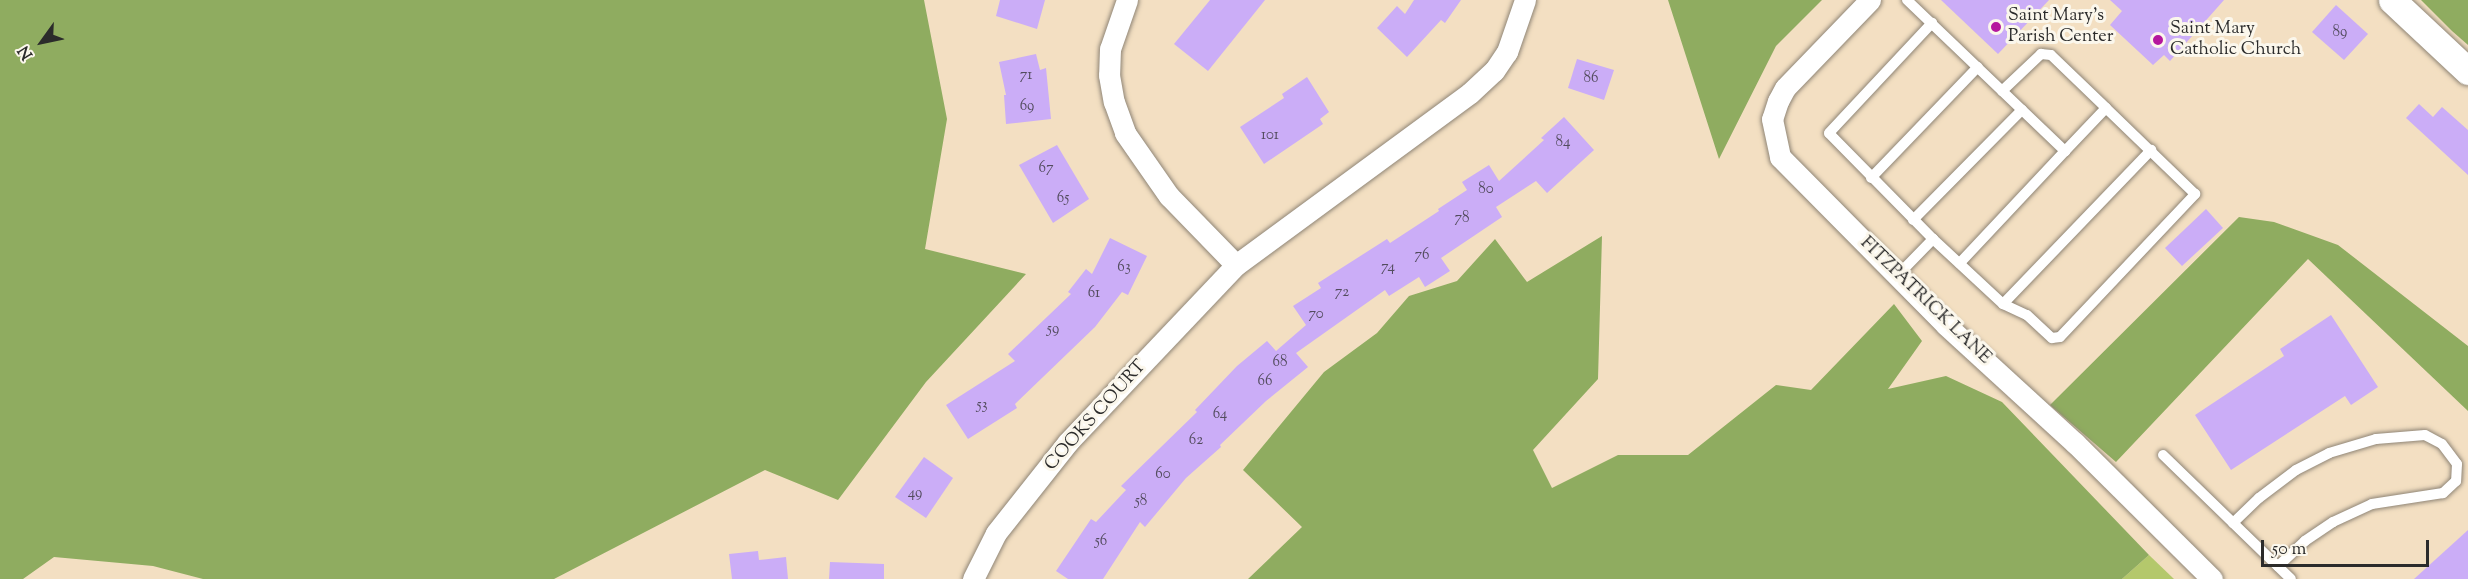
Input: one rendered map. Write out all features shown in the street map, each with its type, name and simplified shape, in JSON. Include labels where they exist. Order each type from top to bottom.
[{"type":"street","points":[[1127,0],[1110,49],[1109,75],[1114,102],[1125,133],[1169,196],[1236,265]]},
{"type":"street","name":"COOKS COURT","points":[[973,579],[996,533],[1068,442],[1236,265],[1470,93],[1494,71],[1508,52],[1525,0]]},
{"type":"street","name":"FITZPATRICK LANE","points":[[1870,0],[1785,88],[1772,119],[1780,157],[1898,276],[2074,443],[2212,579]]},
{"type":"street","points":[[2392,0],[2468,71]]},
{"type":"lane","points":[[1907,0],[2065,151]]},
{"type":"lane","points":[[1932,23],[1829,133],[1913,220],[2003,304],[2027,315],[2052,338],[2060,337],[2195,194],[2047,54],[2035,59],[2002,92]]},
{"type":"lane","points":[[1871,178],[1978,67]]},
{"type":"lane","points":[[1960,263],[2106,108]]},
{"type":"lane","points":[[1913,220],[2022,110]]},
{"type":"lane","points":[[2003,304],[2151,150]]},
{"type":"lane","points":[[1898,276],[1933,239]]},
{"type":"lane","points":[[2233,523],[2259,498],[2296,470],[2329,453],[2376,439],[2425,435],[2442,444],[2457,464],[2456,481],[2443,493],[2372,504],[2333,522],[2305,540],[2278,566]]},
{"type":"lane","points":[[2163,455],[2291,579]]},
{"type":"green space","points":[[0,0],[924,0],[947,119],[925,249],[1026,274],[926,382],[838,500],[765,470],[554,579],[203,579],[153,566],[54,557],[23,579],[0,579]]},
{"type":"green space","points":[[1668,0],[1822,0],[1776,46],[1719,159]]},
{"type":"green space","points":[[2421,0],[2468,0],[2468,45],[2452,31]]},
{"type":"green space","points":[[2239,217],[2274,222],[2338,245],[2468,346],[2468,411],[2308,259],[2116,462],[2050,405]]},
{"type":"green space","points":[[1602,236],[1598,379],[1533,450],[1552,488],[1618,455],[1688,455],[1776,385],[1811,390],[1894,304],[1922,341],[1888,389],[1946,376],[2002,402],[2149,555],[2122,579],[1248,579],[1302,527],[1243,470],[1324,372],[1377,333],[1409,296],[1457,281],[1495,239],[1527,282]]},
{"type":"green space","points":[[2149,555],[2174,579],[2122,579]]},
{"type":"building","points":[[1000,0],[1045,0],[1037,29],[996,16]]},
{"type":"building","points":[[1210,0],[1265,0],[1208,71],[1174,44]]},
{"type":"building","points":[[1414,0],[1461,0],[1445,23],[1441,20],[1407,57],[1377,28],[1397,6],[1405,14]]},
{"type":"building","name":"Saint Mary's Parish Center","points":[[1941,0],[2049,0],[1998,54]]},
{"type":"building","name":"Saint Mary Catholic Church","points":[[2110,0],[2224,0],[2170,61],[2164,55],[2153,65],[2110,25],[2122,11]]},
{"type":"building","points":[[2336,5],[2368,34],[2344,60],[2312,32]]},
{"type":"building","points":[[1036,54],[1040,70],[1046,68],[1051,119],[1006,124],[1004,95],[1006,95],[999,62]]},
{"type":"building","points":[[1577,59],[1614,70],[1604,100],[1568,88]]},
{"type":"building","points":[[1307,77],[1329,112],[1320,119],[1323,124],[1264,164],[1240,127],[1284,98],[1282,94]]},
{"type":"building","points":[[2419,104],[2433,117],[2442,107],[2468,130],[2468,175],[2406,118]]},
{"type":"building","points":[[1564,117],[1594,150],[1547,193],[1536,181],[1496,207],[1502,217],[1441,258],[1450,271],[1425,287],[1419,277],[1389,296],[1385,290],[1296,353],[1308,367],[1266,401],[1220,445],[1221,447],[1186,478],[1145,527],[1140,522],[1103,579],[1068,579],[1056,571],[1091,519],[1096,522],[1126,490],[1121,486],[1197,412],[1195,410],[1237,366],[1267,341],[1276,351],[1306,325],[1293,306],[1321,288],[1318,283],[1387,239],[1390,243],[1439,211],[1438,209],[1467,190],[1462,182],[1489,165],[1499,181],[1544,140],[1541,138]]},
{"type":"building","points":[[1057,145],[1089,199],[1053,223],[1019,165]]},
{"type":"building","points":[[2206,209],[2223,228],[2182,266],[2165,248]]},
{"type":"building","points":[[1110,238],[1147,256],[1128,295],[1122,292],[1095,327],[1015,404],[1017,408],[968,439],[946,405],[1015,361],[1008,354],[1071,294],[1068,292],[1086,269],[1092,274]]},
{"type":"building","points":[[2331,315],[2378,387],[2351,405],[2345,396],[2231,470],[2195,415],[2284,356],[2280,349]]},
{"type":"building","points":[[924,457],[953,478],[926,518],[895,497]]},
{"type":"building","points":[[2468,530],[2468,579],[2414,579]]},
{"type":"building","points":[[758,551],[759,560],[786,557],[788,579],[732,579],[729,554]]},
{"type":"building","points":[[830,562],[884,564],[884,579],[829,579]]},
{"type":"place","name":"Saint Mary's Parish Center","points":[[1996,27]]},
{"type":"place","name":"Saint Mary Catholic Church","points":[[2158,40]]}]
